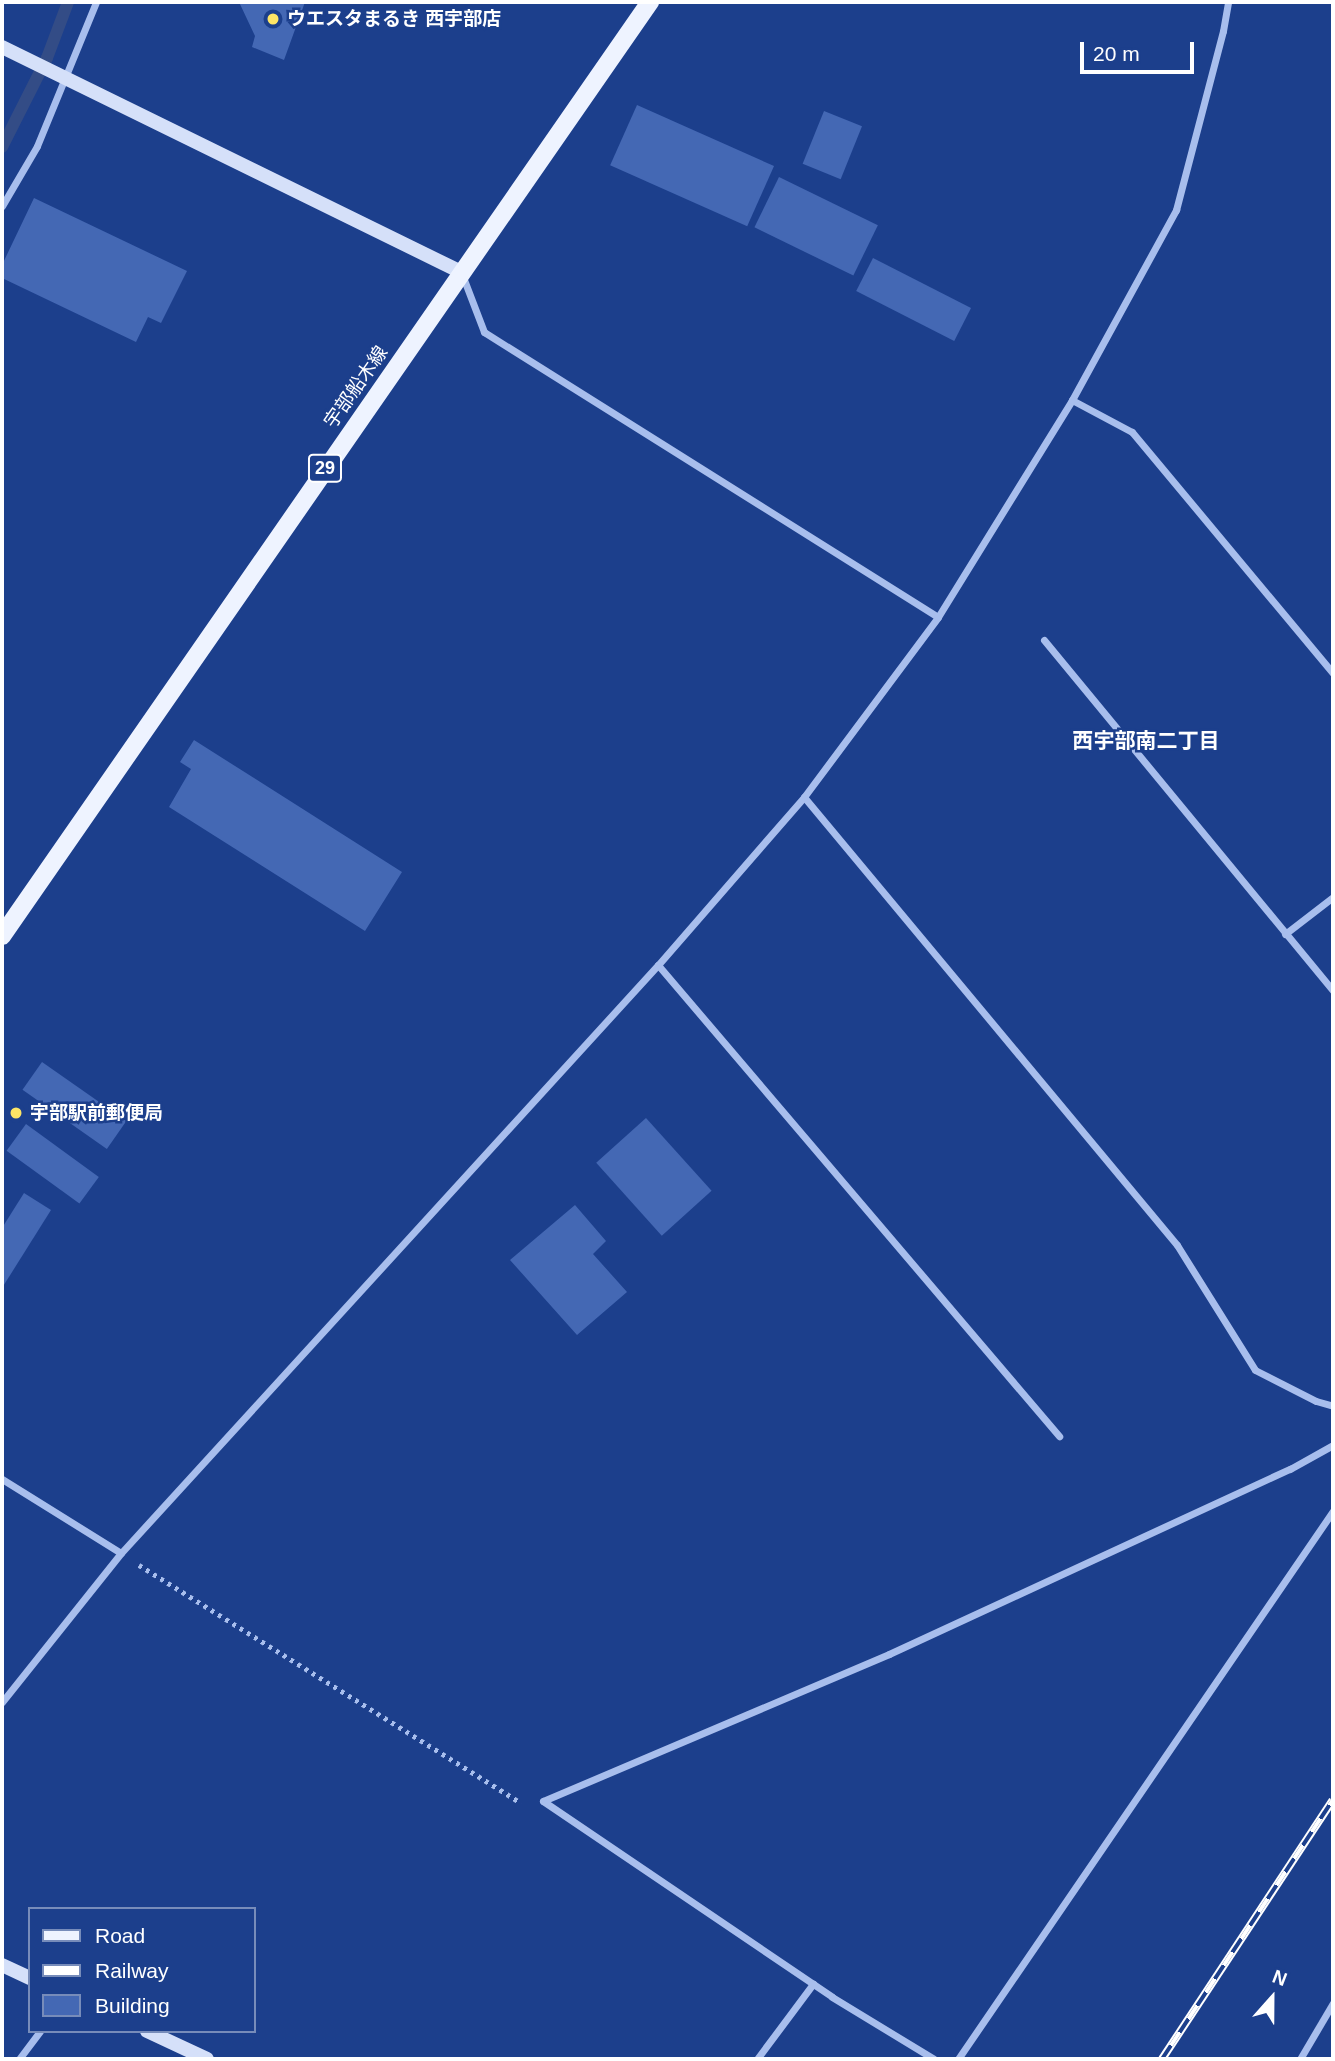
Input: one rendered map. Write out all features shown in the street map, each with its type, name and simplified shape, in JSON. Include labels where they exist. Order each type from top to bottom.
[{"type":"main road","name":"宇部船木線","points":[[2,936],[650,2]]},
{"type":"street","points":[[2,206],[37,146],[96,2]]},
{"type":"street","points":[[2,1702],[121,1553],[658,965],[804,797],[938,617],[1072,400],[1176,210],[1223,31],[1227,2]]},
{"type":"street","points":[[2,47],[461,272],[484,332],[938,617]]},
{"type":"street","points":[[1072,400],[1132,432],[1333,673]]},
{"type":"street","points":[[1044,640],[1333,991]]},
{"type":"street","points":[[804,797],[1177,1245],[1255,1370],[1316,1402],[1333,1406]]},
{"type":"street","points":[[1285,934],[1333,897]]},
{"type":"street","points":[[658,965],[1059,1436]]},
{"type":"street","points":[[543,1801],[890,1654],[1290,1469],[1333,1445]]},
{"type":"street","points":[[2,1479],[121,1553]]},
{"type":"street","points":[[958,2059],[1333,1511]]},
{"type":"street","points":[[543,1801],[813,1984],[934,2059]]},
{"type":"street","points":[[2,1965],[28,1977]]},
{"type":"street","points":[[757,2059],[813,1984]]},
{"type":"street","points":[[1300,2059],[1333,2003]]},
{"type":"street","points":[[19,2059],[38,2033]]},
{"type":"street","points":[[149,2033],[184,2055],[207,2059]]},
{"type":"path","points":[[121,1553],[528,1807],[543,1801]]},
{"type":"building","name":"ウエスタまるき 西宇部店","points":[[239,2],[305,2],[284,60],[252,47],[255,36]]},
{"type":"building","points":[[637,105],[774,166],[747,226],[610,165]]},
{"type":"building","points":[[824,111],[862,126],[841,179],[803,164]]},
{"type":"building","points":[[779,177],[878,225],[853,276],[754,227]]},
{"type":"building","points":[[34,198],[187,271],[161,323],[148,317],[136,342],[2,278],[2,265]]},
{"type":"building","points":[[873,258],[971,308],[954,341],[856,291]]},
{"type":"building","points":[[194,740],[402,872],[365,931],[169,807],[191,769],[180,762]]},
{"type":"building","points":[[42,1062],[126,1121],[107,1149],[22,1090]]},
{"type":"building","points":[[646,1118],[712,1191],[662,1236],[596,1163]]},
{"type":"building","points":[[26,1124],[99,1177],[79,1204],[7,1151]]},
{"type":"building","points":[[24,1193],[51,1210],[2,1288],[2,1228]]},
{"type":"building","points":[[575,1205],[606,1241],[593,1254],[627,1292],[577,1335],[510,1260]]},
{"type":"waterway","points":[[2,147],[47,58],[68,2]]},
{"type":"railway","points":[[1162,2059],[1333,1800]]},
{"type":"place","name":"ウエスタまるき 西宇部店","points":[[273,19]]},
{"type":"place","name":"宇部駅前郵便局","points":[[16,1113]]},
{"type":"district","name":"西宇部南二丁目","points":[[1146,741]]}]
